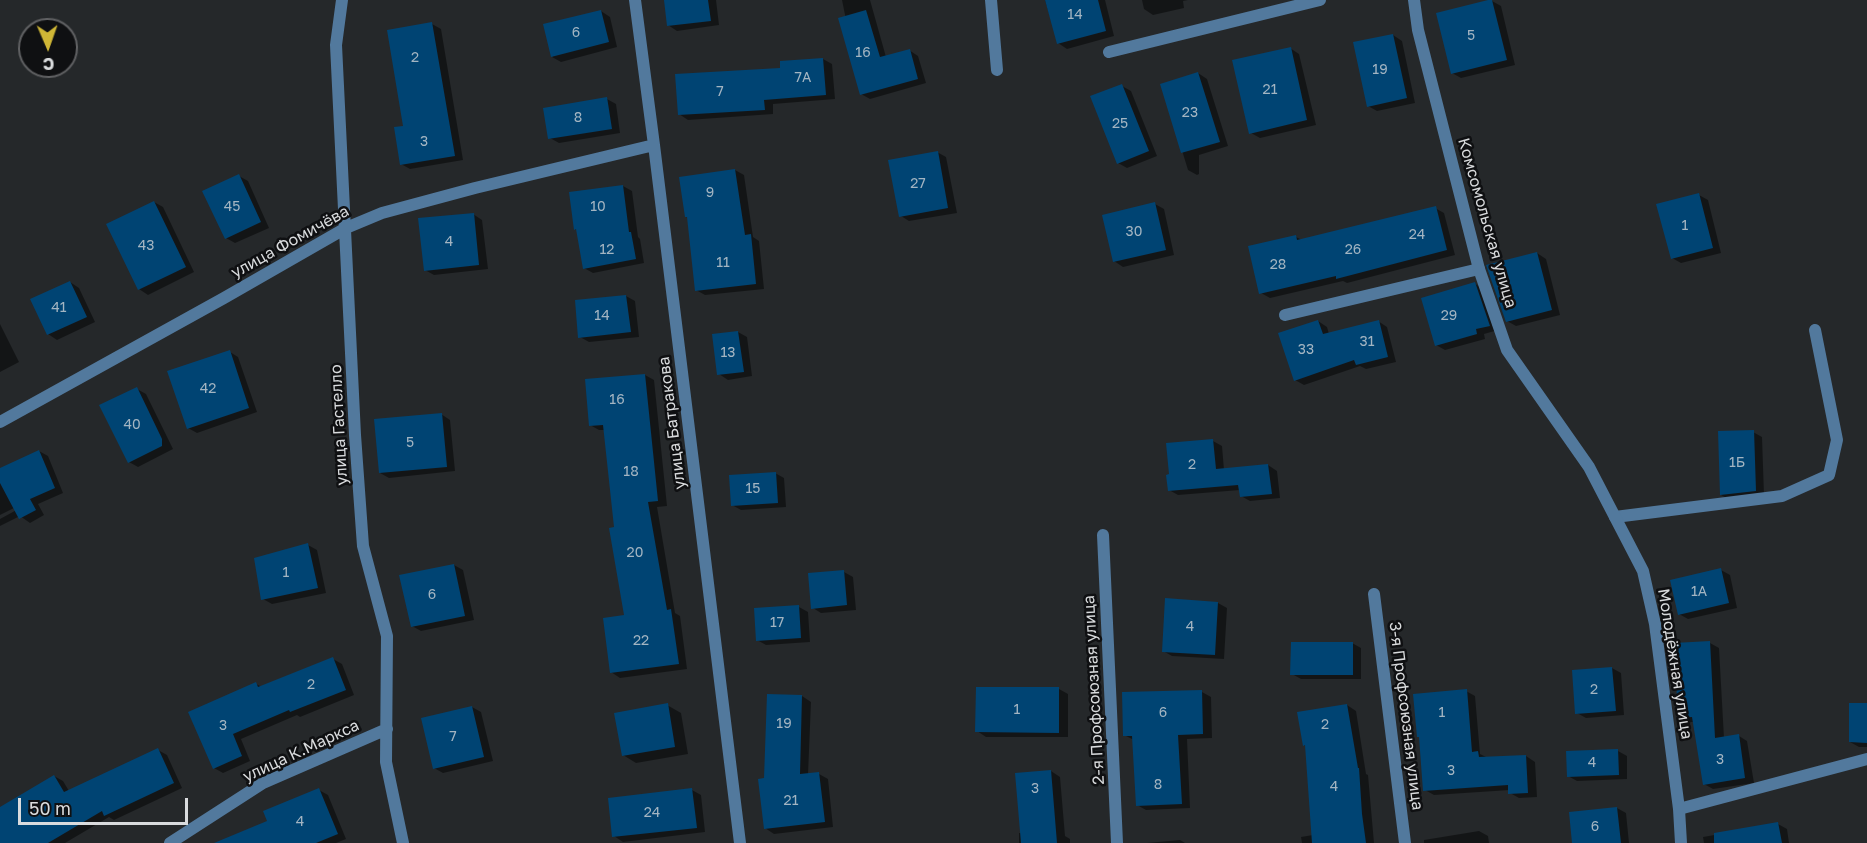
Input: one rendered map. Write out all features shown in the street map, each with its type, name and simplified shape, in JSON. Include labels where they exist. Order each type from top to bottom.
[{"type":"street","name":"улица Гастелло","points":[[342,0],[336,45],[355,435],[363,546],[387,636],[386,762],[403,843]]},
{"type":"street","name":"улица Батракова","points":[[635,0],[740,843]]},
{"type":"street","points":[[991,0],[997,70]]},
{"type":"street","points":[[1110,52],[1320,0]]},
{"type":"street","name":"Комсомольская улица","points":[[1414,0],[1418,30],[1479,269],[1507,350],[1589,467]]},
{"type":"street","name":"улица Фомичёва","points":[[0,422],[346,228],[382,213],[654,145]]},
{"type":"street","points":[[1285,315],[1479,269]]},
{"type":"street","points":[[1615,517],[1782,496],[1829,475],[1837,440],[1815,330]]},
{"type":"street","name":"Молодёжная улица","points":[[1589,467],[1643,571],[1655,624],[1679,809],[1681,843]]},
{"type":"street","name":"2-я Профсоюзная улица","points":[[1103,535],[1117,843]]},
{"type":"street","name":"3-я Профсоюзная улица","points":[[1374,594],[1405,843]]},
{"type":"street","name":"улица К.Маркса","points":[[170,843],[262,783],[387,729]]},
{"type":"street","points":[[1679,809],[1867,759]]},
{"type":"building","points":[[664,0],[708,0],[711,21],[667,26]]},
{"type":"building","points":[[1045,0],[1098,0],[1106,31],[1057,44]]},
{"type":"building","points":[[1492,0],[1507,60],[1451,74],[1436,13]]},
{"type":"building","points":[[601,10],[609,42],[551,57],[543,24]]},
{"type":"building","points":[[866,10],[880,57],[910,49],[918,79],[860,95],[838,18]]},
{"type":"building","points":[[432,22],[455,156],[400,165],[394,127],[403,126],[387,30]]},
{"type":"building","points":[[1393,34],[1407,98],[1367,107],[1353,42]]},
{"type":"building","points":[[1291,47],[1307,120],[1249,134],[1232,60]]},
{"type":"building","points":[[823,58],[826,95],[764,100],[765,110],[678,115],[675,74],[780,68],[780,61]]},
{"type":"building","points":[[1198,72],[1220,142],[1181,153],[1160,84]]},
{"type":"building","points":[[1122,84],[1149,151],[1117,164],[1090,96]]},
{"type":"building","points":[[607,97],[612,129],[548,139],[543,108]]},
{"type":"building","points":[[938,151],[948,208],[899,217],[888,160]]},
{"type":"building","points":[[735,169],[745,235],[751,234],[756,284],[695,291],[687,217],[685,217],[679,177]]},
{"type":"building","points":[[239,174],[261,222],[225,239],[202,191]]},
{"type":"building","points":[[623,185],[629,232],[631,232],[636,259],[583,269],[576,229],[574,230],[569,192]]},
{"type":"building","points":[[1699,193],[1713,248],[1671,259],[1656,204]]},
{"type":"building","points":[[154,201],[186,267],[138,290],[106,224]]},
{"type":"building","points":[[1155,202],[1166,250],[1113,262],[1102,215]]},
{"type":"building","points":[[1436,206],[1447,250],[1336,279],[1336,276],[1259,294],[1248,246],[1296,235],[1297,240]]},
{"type":"building","points":[[474,213],[479,265],[424,271],[418,218]]},
{"type":"building","points":[[1537,252],[1552,310],[1506,322],[1486,265]]},
{"type":"building","points":[[70,281],[87,317],[47,335],[30,299]]},
{"type":"building","points":[[1475,282],[1490,326],[1476,329],[1477,334],[1435,346],[1421,298]]},
{"type":"building","points":[[626,295],[631,332],[578,338],[575,300]]},
{"type":"building","points":[[1318,320],[1323,334],[1379,320],[1388,357],[1356,365],[1354,360],[1294,381],[1278,333]]},
{"type":"building","points":[[738,331],[744,372],[717,375],[712,334]]},
{"type":"building","points":[[230,350],[249,408],[187,429],[167,371]]},
{"type":"building","points":[[645,374],[658,501],[648,502],[667,610],[671,609],[679,664],[610,673],[603,618],[624,615],[609,528],[614,527],[603,425],[589,426],[585,379]]},
{"type":"building","points":[[137,387],[162,439],[162,446],[128,463],[99,405]]},
{"type":"building","points":[[442,413],[447,467],[379,473],[374,419]]},
{"type":"building","points":[[1754,430],[1756,491],[1720,495],[1718,431]]},
{"type":"building","points":[[1213,439],[1216,469],[1268,464],[1272,494],[1240,497],[1238,485],[1168,491],[1166,443]]},
{"type":"building","points":[[39,450],[55,488],[30,499],[36,510],[19,519],[0,483],[0,468]]},
{"type":"building","points":[[776,472],[778,503],[731,506],[729,475]]},
{"type":"building","points":[[308,543],[318,588],[261,600],[254,558]]},
{"type":"building","points":[[454,564],[465,616],[411,627],[399,575]]},
{"type":"building","points":[[1721,568],[1729,603],[1678,615],[1670,580]]},
{"type":"building","points":[[844,570],[847,605],[811,609],[808,573]]},
{"type":"building","points":[[1165,598],[1218,602],[1215,655],[1162,652]]},
{"type":"building","points":[[799,605],[801,638],[756,641],[754,608]]},
{"type":"building","points":[[1710,641],[1715,738],[1739,734],[1745,778],[1703,785],[1692,717],[1678,718],[1674,643]]},
{"type":"building","points":[[1291,642],[1353,642],[1353,675],[1290,675]]},
{"type":"building","points":[[333,657],[346,690],[290,712],[289,710],[233,734],[242,756],[213,769],[188,712],[256,682],[258,687]]},
{"type":"building","points":[[1612,667],[1616,711],[1575,714],[1572,670]]},
{"type":"building","points":[[976,687],[1059,687],[1059,733],[975,732]]},
{"type":"building","points":[[1467,689],[1472,752],[1478,751],[1479,757],[1526,755],[1528,793],[1508,794],[1508,785],[1423,791],[1413,694]]},
{"type":"building","points":[[1202,690],[1203,734],[1178,735],[1182,804],[1136,806],[1132,736],[1123,736],[1122,692]]},
{"type":"building","points":[[767,694],[802,695],[800,774],[819,772],[825,822],[764,829],[758,779],[764,778]]},
{"type":"building","points":[[668,703],[675,747],[622,756],[614,713]]},
{"type":"building","points":[[1849,703],[1867,703],[1867,743],[1849,742]]},
{"type":"building","points":[[1347,704],[1359,768],[1366,843],[1312,843],[1305,745],[1303,746],[1297,712]]},
{"type":"building","points":[[472,706],[484,757],[433,769],[421,718]]},
{"type":"building","points":[[158,748],[174,783],[104,816],[102,811],[48,843],[0,843],[0,807],[54,775],[64,792]]},
{"type":"building","points":[[1618,749],[1619,775],[1567,777],[1566,751]]},
{"type":"building","points":[[1051,770],[1057,843],[1021,843],[1015,773]]},
{"type":"building","points":[[319,788],[338,834],[316,843],[214,843],[267,821],[263,811]]},
{"type":"building","points":[[692,788],[697,828],[612,837],[608,798]]},
{"type":"building","points":[[1617,807],[1621,843],[1572,843],[1569,812]]},
{"type":"building","points":[[1778,822],[1782,843],[1714,843],[1714,833]]}]
